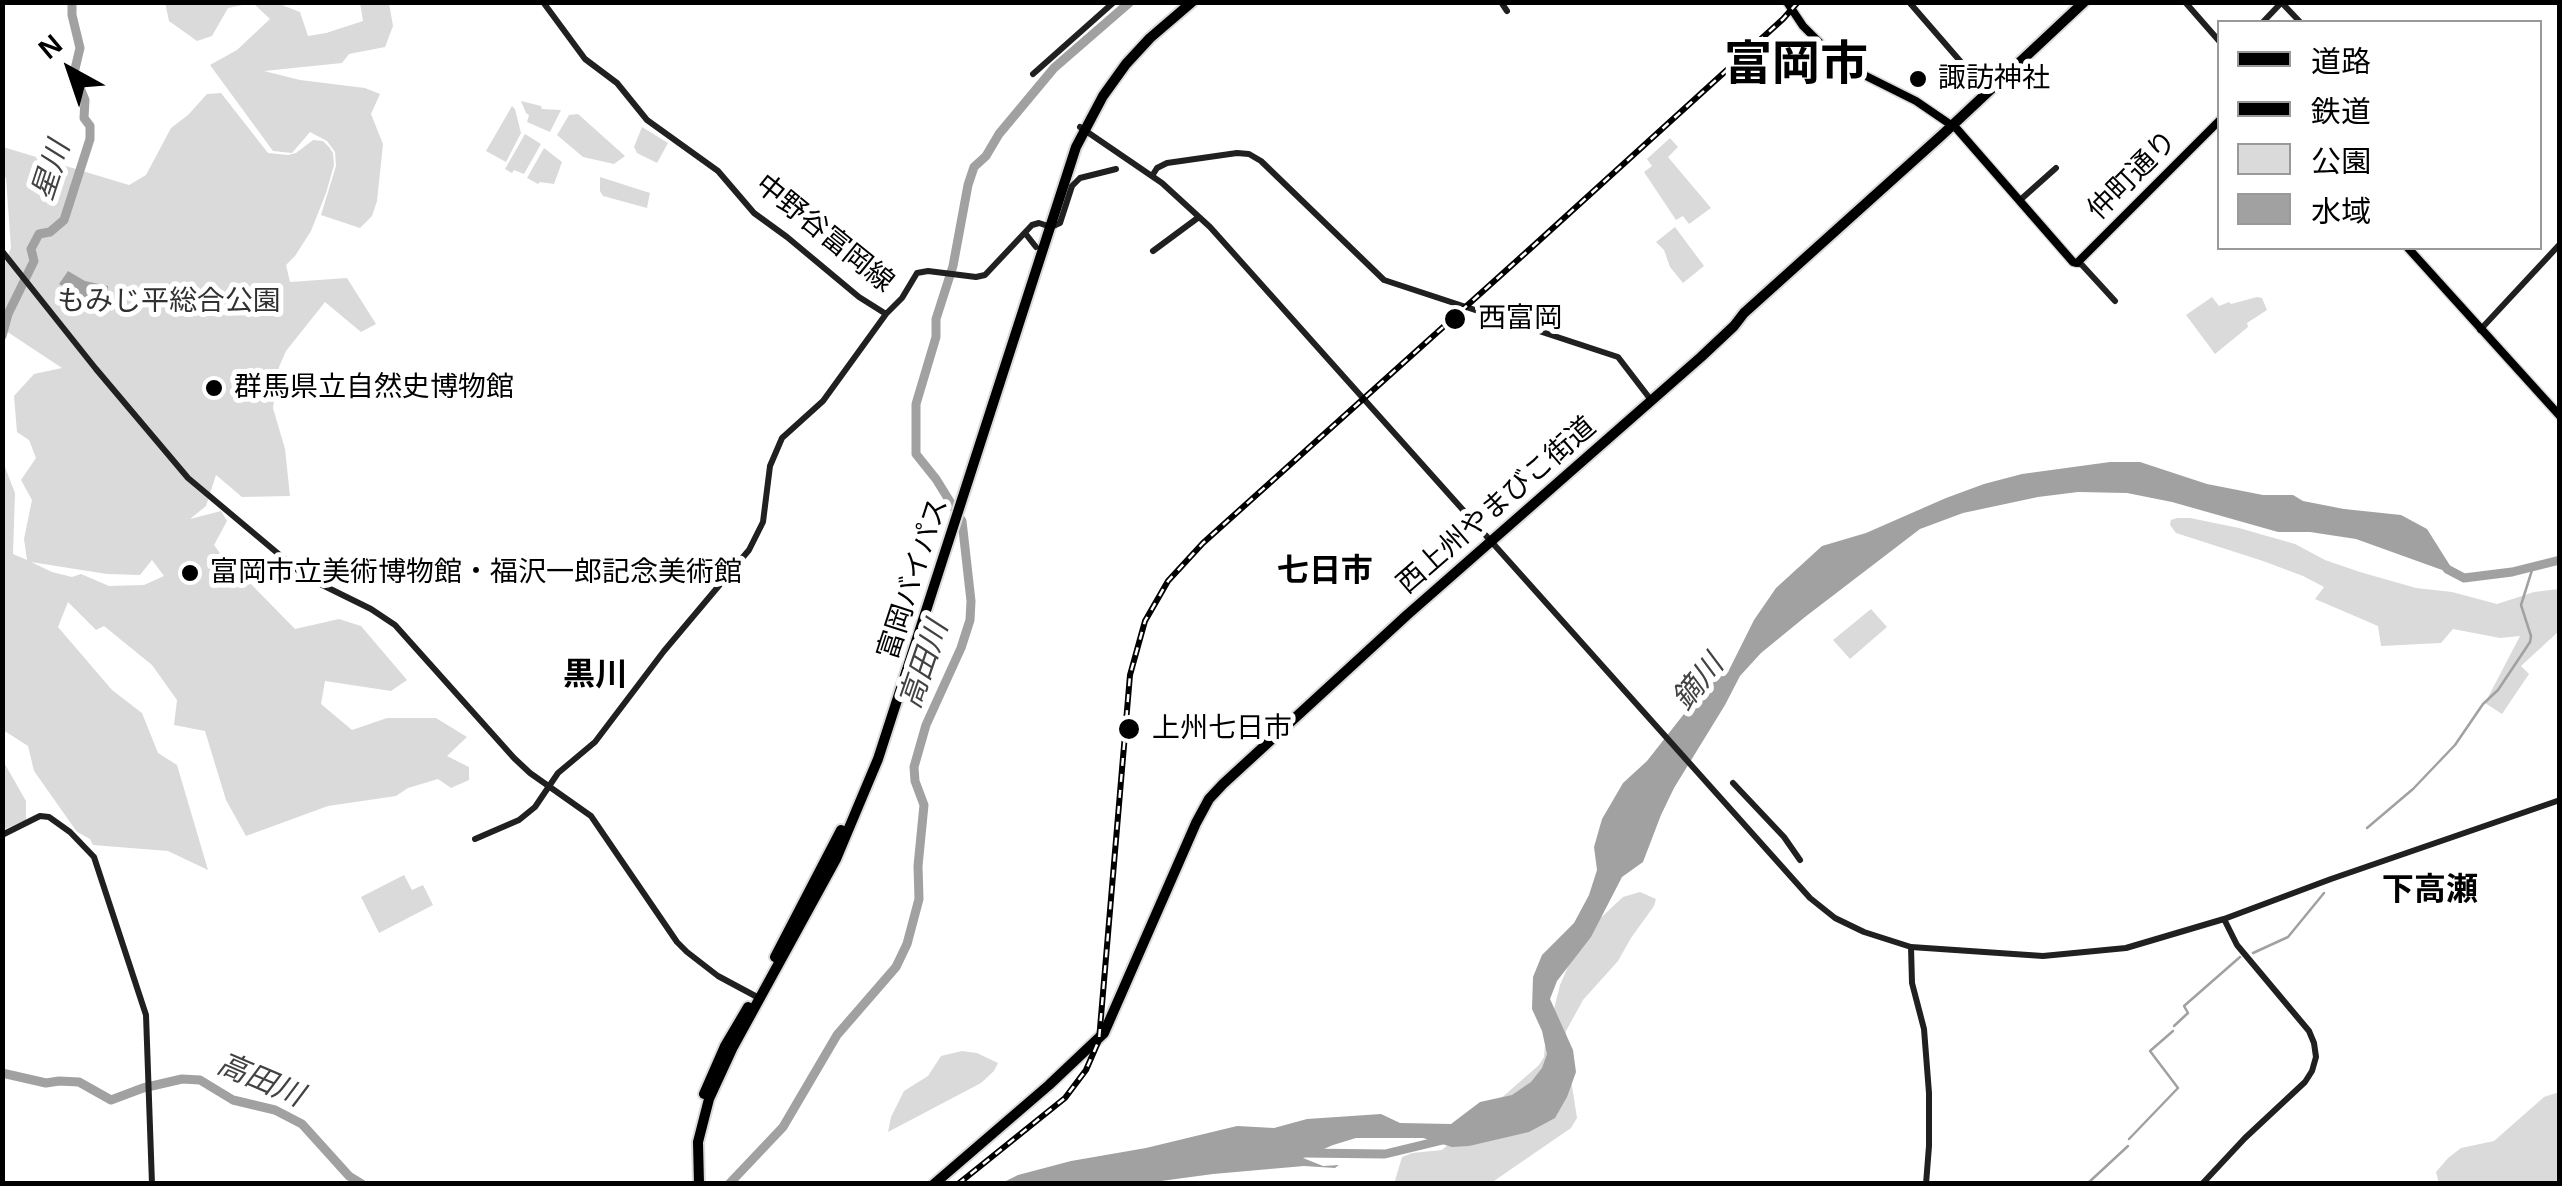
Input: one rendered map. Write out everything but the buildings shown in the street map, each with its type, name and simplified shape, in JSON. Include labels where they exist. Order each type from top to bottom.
[{"type":"highway","name":"富岡バイパス","points":[[696,1184],[692,1142],[703,1096],[726,1046],[758,997],[832,852],[866,775],[936,574],[1064,163],[1099,93],[1122,60],[1182,2]]},
{"type":"highway","name":"富岡バイパス","points":[[962,492],[1036,247],[1082,128],[1126,64],[1192,2]]},
{"type":"highway","name":"西上州やまびこ街道","points":[[934,1184],[1104,1033],[1209,799],[1406,615],[1706,352],[2084,2]]},
{"type":"highway","points":[[1069,165],[1080,178]]},
{"type":"main road","points":[[1787,2],[1803,26],[1831,54],[1916,101],[1957,129],[2078,264]]},
{"type":"main road","name":"仲町通り","points":[[2078,264],[2217,123]]},
{"type":"main road","points":[[2410,250],[2560,416]]},
{"type":"street","name":"中野谷富岡線","points":[[544,2],[584,59],[617,83],[647,120],[718,171],[754,213],[859,298],[886,314],[902,298],[917,273],[985,275],[1025,232],[1035,224],[1047,225]]},
{"type":"street","points":[[1033,74],[1114,2]]},
{"type":"street","points":[[1501,2],[1507,11]]},
{"type":"street","points":[[1908,2],[1988,92]]},
{"type":"street","points":[[2186,2],[2217,38]]},
{"type":"street","points":[[1082,128],[1152,176],[1199,217],[1822,908],[1864,932],[1911,946],[2044,956],[2133,946],[2224,919],[2560,800]]},
{"type":"street","points":[[1152,176],[1168,162],[1250,154],[1384,280],[1618,358],[1651,400]]},
{"type":"street","points":[[2019,201],[2056,168]]},
{"type":"street","points":[[1047,225],[1060,223],[1072,186],[1080,178],[1116,169]]},
{"type":"street","points":[[1153,251],[1199,217]]},
{"type":"street","points":[[1025,232],[1036,247]]},
{"type":"street","points":[[2480,330],[2560,244]]},
{"type":"street","points":[[2,251],[188,478],[306,577],[372,609],[395,625],[514,758],[580,806],[599,825],[687,952],[718,976],[758,997]]},
{"type":"street","points":[[2078,264],[2115,302]]},
{"type":"street","points":[[475,839],[519,820],[535,807],[564,766],[595,742],[664,651],[749,550],[763,522],[770,466],[782,438],[823,402],[886,314]]},
{"type":"street","points":[[1732,783],[1784,837],[1800,860]]},
{"type":"street","points":[[2,835],[40,816],[49,817],[90,851],[144,1003],[152,1184]]},
{"type":"street","points":[[2202,1184],[2244,1138],[2305,1082],[2316,1057],[2308,1031],[2237,945],[2224,919]]},
{"type":"street","points":[[1911,946],[1912,984],[1924,1029],[1929,1093],[1926,1184]]},
{"type":"green space","points":[[165,2],[252,3],[228,8],[212,36],[197,41],[169,21]]},
{"type":"green space","points":[[253,3],[277,3],[300,12],[308,36],[363,21],[360,3],[389,3],[393,26],[385,47],[349,54],[342,63],[264,71],[380,94],[371,114],[383,144],[377,201],[372,216],[360,228],[321,215],[336,166],[335,152],[327,141],[310,132],[292,153],[273,151],[210,65],[237,50],[270,19]]},
{"type":"green space","name":"もみじ平総合公園","points":[[221,93],[268,153],[296,153],[313,140],[323,141],[329,147],[334,165],[326,193],[311,231],[286,265],[290,282],[347,278],[376,324],[361,332],[325,302],[286,351],[279,367],[273,408],[285,449],[290,496],[242,497],[216,475],[206,506],[190,519],[221,511],[227,521],[214,545],[237,576],[246,579],[295,629],[339,619],[361,626],[407,680],[391,691],[325,681],[321,704],[352,730],[387,718],[436,718],[467,737],[447,756],[469,767],[469,780],[451,788],[438,779],[396,796],[328,806],[246,836],[226,800],[205,731],[174,725],[177,700],[152,665],[104,626],[96,630],[68,602],[58,627],[112,690],[142,713],[158,753],[177,765],[208,870],[168,851],[93,845],[77,832],[34,771],[28,746],[3,730],[3,475],[5,467],[15,493],[13,554],[27,560],[24,539],[32,500],[21,480],[36,458],[29,440],[17,432],[14,396],[34,374],[62,368],[3,329],[3,267],[11,248],[3,147],[129,185],[146,175],[171,128],[207,94]],"holes":[[[152,560],[164,576],[144,585],[109,586],[81,574],[72,577],[52,572],[31,562],[140,575]]]},
{"type":"green space","points":[[521,101],[542,109],[561,110],[550,132],[527,122],[529,115]]},
{"type":"green space","points":[[512,106],[521,133],[506,162],[486,151]]},
{"type":"green space","points":[[578,114],[625,156],[614,164],[583,157],[557,135],[569,115]]},
{"type":"green space","points":[[642,127],[668,143],[657,163],[637,153],[634,147]]},
{"type":"green space","points":[[525,134],[541,144],[524,174],[514,170],[512,173],[505,169]]},
{"type":"green space","points":[[1670,138],[1678,147],[1668,157],[1711,208],[1689,224],[1683,216],[1676,220],[1644,172],[1652,166],[1647,159]]},
{"type":"green space","points":[[544,148],[562,162],[554,184],[538,184],[527,178]]},
{"type":"green space","points":[[600,177],[650,193],[647,208],[603,196]]},
{"type":"green space","points":[[1675,227],[1704,266],[1683,283],[1656,242]]},
{"type":"green space","points":[[2212,297],[2219,306],[2262,298],[2267,310],[2215,354],[2186,315]]},
{"type":"green space","points":[[2177,518],[2239,528],[2295,544],[2360,572],[2497,604],[2559,589],[2559,631],[2521,666],[2529,674],[2502,714],[2485,703],[2520,636],[2500,638],[2453,629],[2441,643],[2381,646],[2378,626],[2315,599],[2324,587],[2263,561],[2176,533],[2170,525]]},
{"type":"green space","points":[[1871,609],[1887,627],[1850,659],[1833,640]]},
{"type":"green space","points":[[2,759],[26,801],[26,820],[3,830]]},
{"type":"green space","points":[[404,875],[412,890],[423,885],[433,905],[379,933],[361,897]]},
{"type":"green space","points":[[1640,892],[1656,899],[1654,906],[1618,961],[1583,1000],[1566,1031],[1577,1118],[1571,1128],[1491,1183],[1394,1184],[1402,1157],[1442,1150],[1539,1065],[1560,985],[1578,944],[1623,897]]},
{"type":"green space","points":[[962,1051],[998,1063],[981,1083],[888,1132],[904,1091],[928,1076],[941,1056]]},
{"type":"green space","points":[[2560,1094],[2559,1183],[2439,1183],[2436,1172],[2461,1148],[2494,1141],[2544,1097]]},
{"type":"water","points":[[68,271],[85,281],[108,286],[108,293],[84,297],[59,284]]},
{"type":"water","points":[[2110,462],[2140,462],[2207,484],[2263,495],[2293,495],[2303,501],[2344,509],[2401,515],[2427,529],[2456,575],[2356,539],[2278,532],[2127,493],[2078,492],[2038,497],[1963,513],[1920,529],[1805,617],[1740,676],[1674,788],[1643,862],[1622,877],[1591,937],[1557,981],[1550,999],[1573,1050],[1576,1072],[1555,1118],[1529,1132],[1469,1146],[1452,1147],[1423,1138],[1356,1138],[1303,1158],[1323,1166],[1339,1165],[1335,1168],[1304,1166],[1139,1184],[1002,1183],[1071,1161],[1237,1126],[1274,1128],[1307,1119],[1381,1114],[1400,1123],[1451,1124],[1480,1102],[1512,1095],[1531,1082],[1547,1054],[1532,1009],[1533,977],[1542,955],[1574,923],[1589,895],[1597,870],[1594,847],[1602,819],[1623,783],[1647,761],[1702,691],[1729,670],[1754,620],[1776,588],[1822,546],[1866,533],[1946,498],[2022,474]]},
{"type":"waterway","name":"星川","points":[[2,336],[8,314],[34,261],[31,249],[39,234],[50,232],[64,220],[90,139],[90,126],[84,118],[85,100],[74,73],[80,48],[72,2]]},
{"type":"waterway","name":"高田川","points":[[729,1184],[783,1127],[837,1035],[896,967],[907,944],[919,899],[924,805],[914,767],[926,725],[961,648],[971,601],[962,521],[916,454],[916,404],[936,337],[936,319],[953,266],[974,167],[1054,68],[1130,2]]},
{"type":"waterway","name":"鏑川","points":[[2447,569],[2464,578],[2560,560]]},
{"type":"waterway","points":[[2367,828],[2413,789],[2455,745],[2530,642],[2521,605],[2533,567]]},
{"type":"waterway","points":[[2253,953],[2288,937],[2324,893]]},
{"type":"waterway","points":[[2174,1026],[2188,1013],[2184,1006],[2240,957]]},
{"type":"waterway","points":[[2129,1139],[2178,1088],[2150,1051],[2173,1031]]},
{"type":"waterway","name":"高田川","points":[[2,1073],[46,1083],[79,1082],[111,1100],[182,1079],[200,1080],[233,1100],[275,1110],[302,1124],[349,1176],[362,1184]]},
{"type":"waterway","name":"鏑川","points":[[1304,1153],[1385,1154],[1447,1139]]},
{"type":"waterway","points":[[2087,1184],[2128,1146]]},
{"type":"railway","points":[[958,1184],[1065,1098],[1086,1070],[1099,1040],[1130,675],[1145,621],[1168,581],[1203,543],[1798,2]]},
{"type":"place","name":"諏訪神社","points":[[1918,79]]},
{"type":"place","name":"西富岡","points":[[1455,319]]},
{"type":"place","name":"群馬県立自然史博物館","points":[[214,388]]},
{"type":"place","name":"富岡市立美術博物館・福沢一郎記念美術館","points":[[190,573]]},
{"type":"place","name":"上州七日市","points":[[1129,729]]},
{"type":"district","name":"富岡市","points":[[1796,67]]},
{"type":"district","name":"七日市","points":[[1325,572]]},
{"type":"district","name":"黒川","points":[[595,676]]},
{"type":"district","name":"下高瀬","points":[[2430,891]]}]
